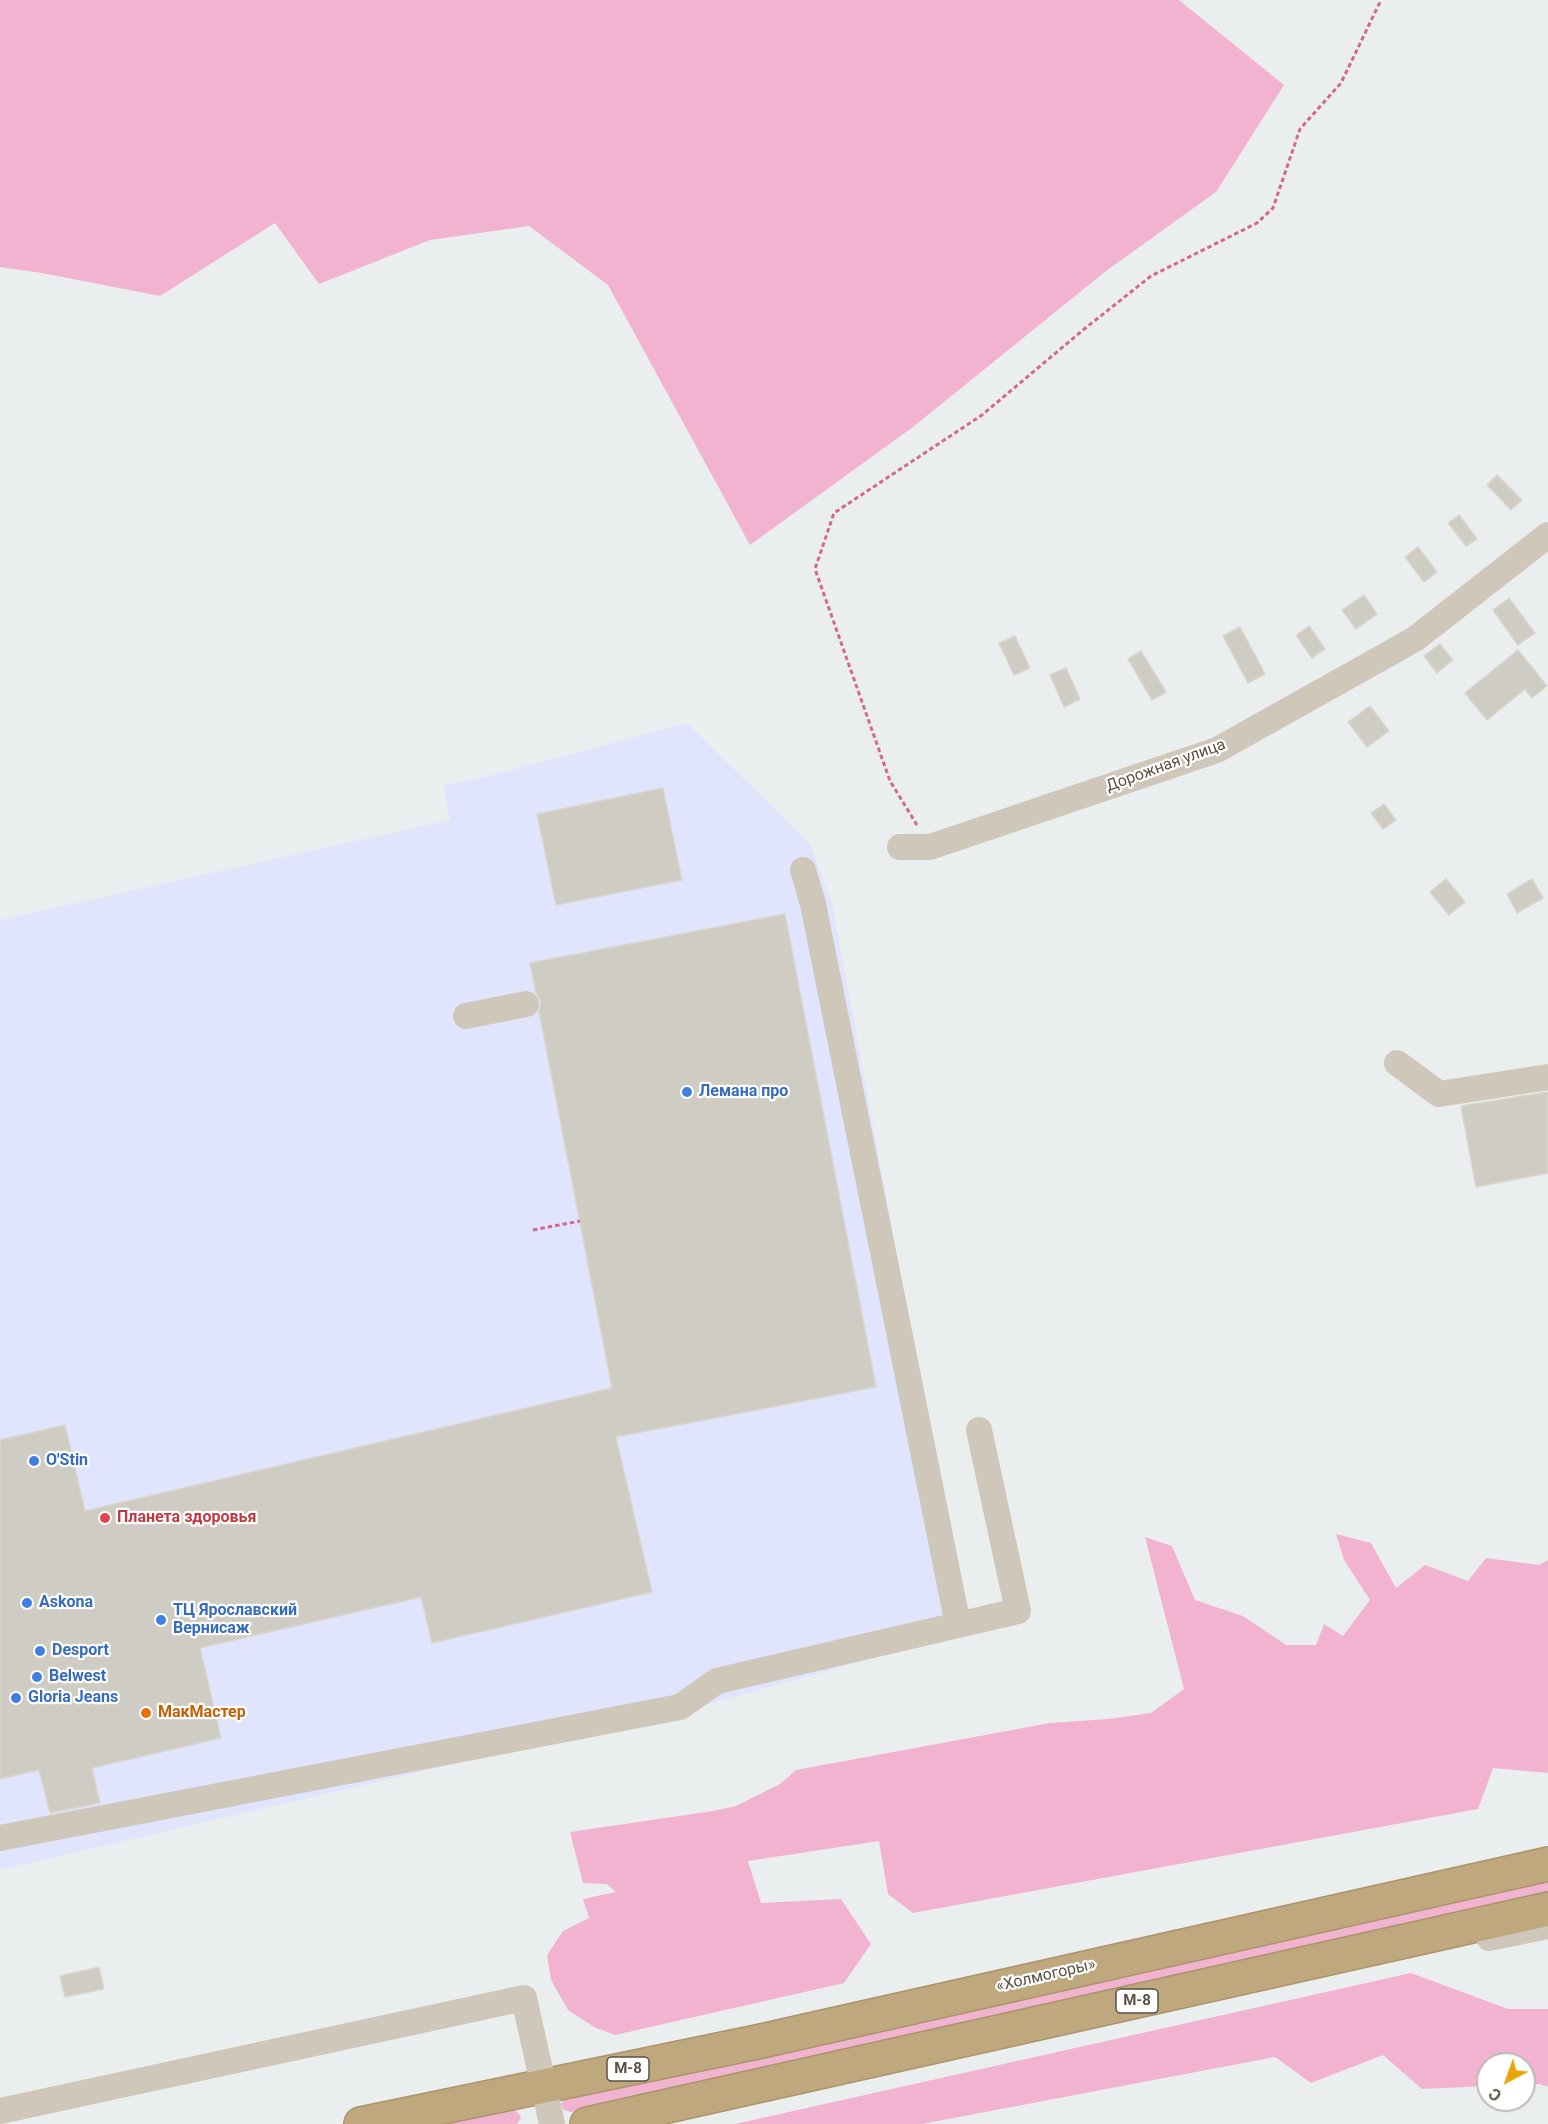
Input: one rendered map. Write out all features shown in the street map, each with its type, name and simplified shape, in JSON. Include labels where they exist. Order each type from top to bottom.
[{"type":"highway","name":"«Холмогоры»","points":[[543,2087],[768,2039],[1548,1864]]},
{"type":"highway","name":"М-8","points":[[587,2124],[1548,1909]]},
{"type":"highway","name":"М-8","points":[[362,2124],[543,2087]]},
{"type":"street","name":"Дорожная улица","points":[[900,847],[930,847],[1217,750],[1415,639],[1548,535]]},
{"type":"street","points":[[803,870],[813,904],[958,1625]]},
{"type":"street","points":[[466,1016],[526,1004]]},
{"type":"street","points":[[1397,1063],[1439,1094],[1548,1077]]},
{"type":"street","points":[[0,1838],[680,1707],[717,1681],[1018,1611],[979,1430]]},
{"type":"street","points":[[1426,1936],[1476,1941],[1548,1926]]},
{"type":"street","points":[[0,2110],[524,1998],[552,2124]]},
{"type":"path","points":[[930,847],[890,781],[815,569],[834,513],[982,415],[1151,276],[1257,223],[1273,208],[1300,129],[1341,82],[1381,0]]},
{"type":"path","points":[[533,1230],[580,1221]]},
{"type":"shaded area","points":[[0,0],[1179,0],[1284,85],[1216,192],[1106,271],[913,427],[750,545],[608,285],[529,226],[430,240],[319,284],[275,223],[160,296],[0,267]]},
{"type":"shaded area","points":[[687,723],[810,844],[832,903],[963,1613],[949,1637],[694,1708],[0,1870],[0,920],[450,820],[443,786],[489,776]]},
{"type":"shaded area","points":[[1336,1534],[1371,1543],[1396,1588],[1425,1565],[1468,1581],[1486,1558],[1539,1565],[1548,1560],[1548,1773],[1493,1768],[1478,1809],[913,1913],[888,1894],[879,1841],[748,1861],[761,1903],[841,1899],[871,1944],[844,1983],[615,2035],[594,2027],[568,2010],[551,1980],[547,1955],[563,1931],[589,1918],[583,1899],[616,1892],[607,1884],[583,1883],[570,1832],[736,1806],[780,1784],[796,1770],[1050,1723],[1151,1713],[1184,1689],[1145,1537],[1172,1546],[1195,1600],[1243,1616],[1286,1645],[1316,1645],[1324,1624],[1343,1636],[1370,1600],[1344,1560]]},
{"type":"shaded area","points":[[1548,1875],[1548,1893],[571,2112],[564,2110],[561,2105],[564,2098]]},
{"type":"shaded area","points":[[1411,1973],[1508,2009],[1548,2009],[1548,2087],[1536,2084],[1536,2052],[1476,2052],[1476,2087],[1422,2089],[1383,2055],[1311,2083],[1275,2057],[922,2124],[735,2124]]},
{"type":"shaded area","points":[[510,2109],[520,2115],[521,2118],[517,2124],[444,2124]]},
{"type":"building","points":[[1497,475],[1522,500],[1511,510],[1487,485]]},
{"type":"building","points":[[1459,515],[1477,539],[1466,546],[1448,523]]},
{"type":"building","points":[[1418,547],[1437,572],[1424,582],[1405,557]]},
{"type":"building","points":[[1364,595],[1377,614],[1356,629],[1342,610]]},
{"type":"building","points":[[1509,598],[1535,633],[1518,645],[1493,610]]},
{"type":"building","points":[[1309,626],[1325,649],[1312,658],[1296,635]]},
{"type":"building","points":[[1240,627],[1265,674],[1248,683],[1223,636]]},
{"type":"building","points":[[1015,636],[1030,668],[1014,675],[999,643]]},
{"type":"building","points":[[1440,644],[1453,660],[1437,673],[1424,656]]},
{"type":"building","points":[[1518,650],[1547,686],[1532,698],[1525,689],[1487,720],[1465,693]]},
{"type":"building","points":[[1141,651],[1166,692],[1152,700],[1128,659]]},
{"type":"building","points":[[1066,668],[1080,699],[1064,707],[1050,675]]},
{"type":"building","points":[[1370,706],[1389,731],[1367,747],[1348,722]]},
{"type":"building","points":[[663,788],[682,880],[556,905],[537,814]]},
{"type":"building","points":[[1384,804],[1396,820],[1383,829],[1371,813]]},
{"type":"building","points":[[1446,879],[1465,902],[1449,915],[1430,892]]},
{"type":"building","points":[[1532,879],[1543,898],[1517,913],[1507,894]]},
{"type":"building","points":[[785,914],[876,1387],[616,1437],[652,1592],[432,1643],[421,1597],[200,1648],[221,1738],[92,1768],[100,1803],[50,1813],[39,1770],[0,1779],[0,1440],[65,1425],[85,1511],[612,1388],[539,1011],[541,1002],[536,993],[530,963]]},
{"type":"building","points":[[1548,1092],[1548,1173],[1476,1187],[1461,1106]]},
{"type":"building","points":[[99,1967],[104,1989],[65,1997],[60,1976]]},
{"type":"place","name":"Лемана про","points":[[687,1092]]},
{"type":"place","name":"O'Stin","points":[[34,1461]]},
{"type":"place","name":"Планета здоровья","points":[[105,1518]]},
{"type":"place","name":"Askona","points":[[27,1603]]},
{"type":"place","name":"ТЦ Ярославский Вернисаж","points":[[161,1620]]},
{"type":"place","name":"Desport","points":[[40,1651]]},
{"type":"place","name":"Belwest","points":[[37,1677]]},
{"type":"place","name":"Gloria Jeans","points":[[16,1698]]},
{"type":"place","name":"МакМастер","points":[[146,1713]]}]
